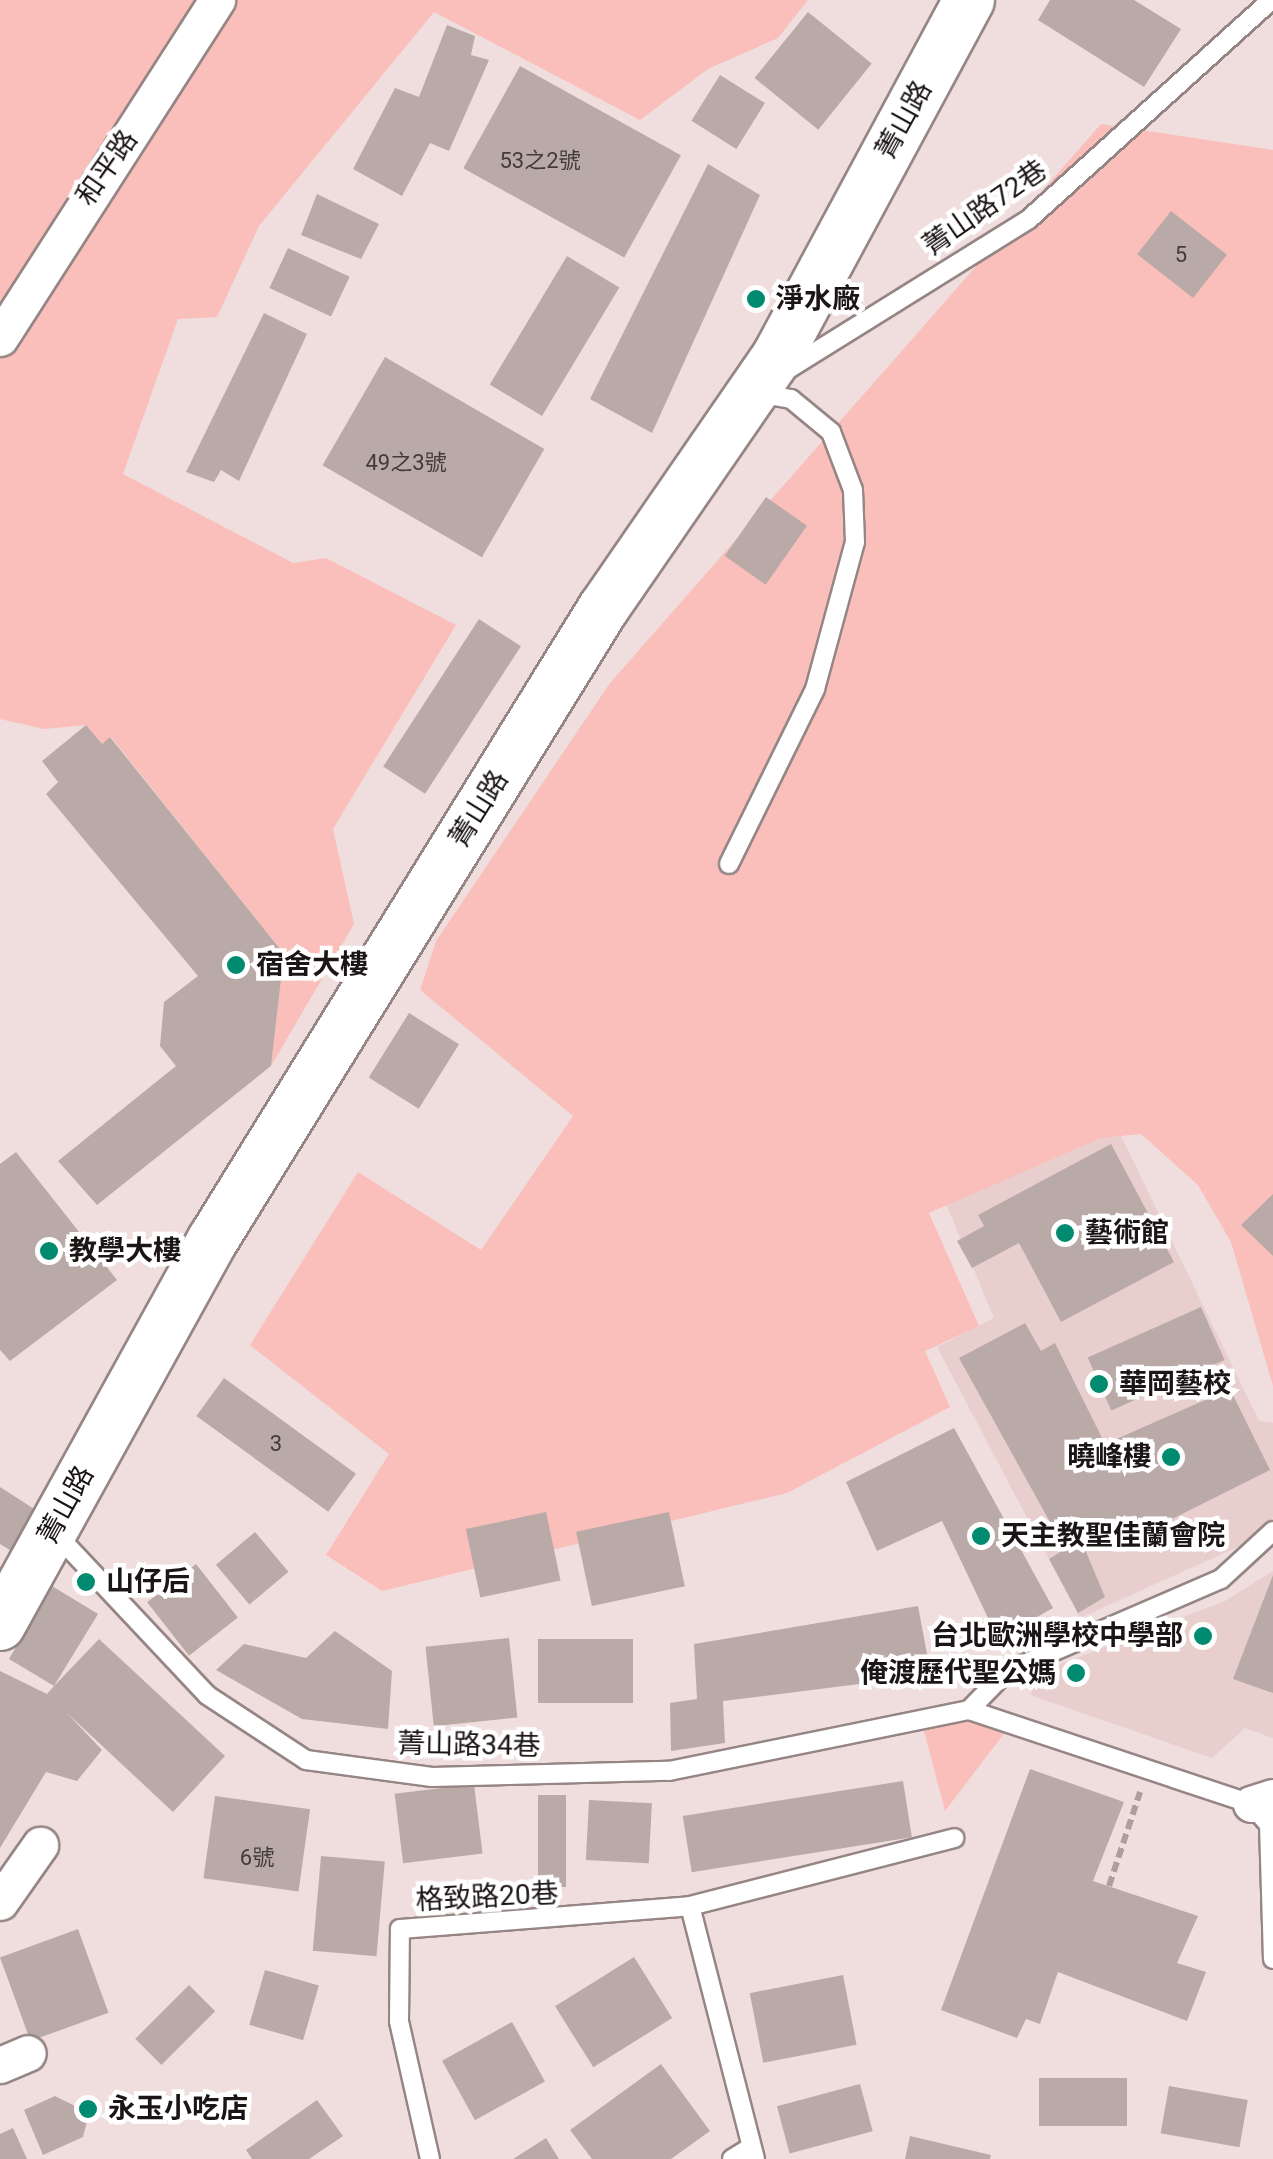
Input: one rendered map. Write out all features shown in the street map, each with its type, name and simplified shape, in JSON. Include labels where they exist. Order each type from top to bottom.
[{"type":"street","name":"和平路","points":[[0,338],[217,0]]},
{"type":"street","name":"菁山路","points":[[0,1625],[234,1205],[603,609],[752,392],[970,0]]},
{"type":"street","points":[[0,1902],[40,1845]]},
{"type":"lane","name":"菁山路72巷","points":[[752,392],[1029,219],[1271,0]]},
{"type":"lane","points":[[729,864],[815,689],[855,542],[852,490],[831,432],[791,400],[752,392]]},
{"type":"lane","name":"菁山路34巷","points":[[53,1530],[206,1695],[306,1760],[432,1776],[669,1772],[969,1710]]},
{"type":"lane","points":[[1273,1531],[1221,1578],[1006,1672],[969,1710],[1262,1800],[1269,1825],[1273,1959]]},
{"type":"lane","name":"格致路20巷","points":[[430,2159],[399,2021],[400,1929],[690,1906],[954,1838]]},
{"type":"lane","points":[[690,1906],[753,2153],[732,2159]]},
{"type":"path","points":[[1109,1886],[1149,1768]]},
{"type":"shaded area","points":[[0,0],[808,0],[778,38],[708,69],[640,120],[434,12],[259,226],[217,317],[178,319],[123,474],[293,563],[326,558],[456,625],[333,829],[354,924],[271,1066],[284,954],[111,737],[102,744],[86,725],[44,729],[0,719]]},
{"type":"shaded area","points":[[1101,124],[1273,150],[1273,1386],[1231,1242],[1198,1185],[1141,1134],[1101,1138],[929,1213],[979,1326],[925,1351],[950,1407],[787,1493],[382,1591],[326,1555],[389,1454],[250,1345],[358,1172],[481,1250],[573,1116],[420,990],[436,941],[610,683]]},
{"type":"shaded area","name":"華岡藝校","points":[[1110,1113],[1259,1421],[1273,1423],[1273,1517],[1264,1535],[1080,1618],[937,1347],[994,1318],[939,1187]]},
{"type":"shaded area","name":"台北歐洲學校中學部","points":[[1273,1571],[1273,1738],[1245,1728],[1212,1758],[1030,1695],[1042,1671],[1225,1601]]},
{"type":"shaded area","points":[[969,1717],[1006,1731],[945,1811],[924,1731]]},
{"type":"building","points":[[1050,0],[1134,0],[1181,29],[1144,87],[1038,20]]},
{"type":"building","points":[[808,12],[872,64],[818,130],[755,78]]},
{"type":"building","points":[[447,25],[475,36],[471,55],[489,60],[449,151],[430,143],[402,196],[353,169],[395,88],[419,97]]},
{"type":"building","points":[[520,66],[681,155],[624,258],[463,168]]},
{"type":"building","points":[[720,75],[765,103],[736,149],[691,121]]},
{"type":"building","points":[[708,164],[760,195],[652,433],[590,399]]},
{"type":"building","points":[[317,194],[379,224],[361,259],[301,235]]},
{"type":"building","points":[[1171,211],[1227,255],[1193,298],[1137,254]]},
{"type":"building","points":[[288,248],[350,277],[331,317],[269,288]]},
{"type":"building","points":[[567,256],[619,287],[542,416],[490,385]]},
{"type":"building","points":[[264,313],[307,334],[239,481],[221,470],[214,482],[186,472]]},
{"type":"building","points":[[385,357],[544,449],[482,557],[322,465]]},
{"type":"building","points":[[766,497],[807,526],[766,585],[725,556]]},
{"type":"building","points":[[479,619],[521,646],[425,794],[383,767]]},
{"type":"building","name":"宿舍大樓","points":[[86,725],[102,744],[110,737],[284,954],[271,1066],[97,1205],[58,1161],[176,1066],[160,1046],[164,1002],[198,976],[46,794],[58,782],[42,761]]},
{"type":"building","points":[[409,1013],[459,1044],[419,1109],[369,1077]]},
{"type":"building","name":"藝術館","points":[[1111,1144],[1174,1262],[1061,1322],[1019,1243],[972,1268],[957,1241],[984,1226],[978,1215]]},
{"type":"building","name":"教學大樓","points":[[16,1152],[117,1280],[10,1361],[0,1350],[0,1164]]},
{"type":"building","points":[[1273,1194],[1273,1256],[1241,1225]]},
{"type":"building","points":[[1201,1307],[1225,1360],[1111,1410],[1088,1357]]},
{"type":"building","points":[[1025,1323],[1041,1351],[1055,1343],[1105,1444],[1230,1389],[1270,1470],[1144,1533],[1135,1515],[1081,1540],[1105,1597],[1078,1613],[1049,1559],[1065,1549],[959,1358]]},
{"type":"building","points":[[224,1378],[356,1474],[328,1512],[196,1416]]},
{"type":"building","name":"天主教聖佳蘭會院","points":[[954,1428],[1053,1608],[998,1639],[942,1521],[877,1551],[846,1482]]},
{"type":"building","points":[[0,1487],[39,1512],[13,1552],[0,1544]]},
{"type":"building","points":[[546,1512],[561,1580],[480,1598],[466,1529]]},
{"type":"building","points":[[669,1512],[685,1586],[592,1606],[576,1532]]},
{"type":"building","points":[[255,1532],[288,1572],[249,1605],[216,1565]]},
{"type":"building","points":[[196,1564],[238,1618],[189,1656],[147,1602]]},
{"type":"building","points":[[1273,1575],[1273,1693],[1233,1679]]},
{"type":"building","points":[[52,1586],[98,1614],[54,1686],[9,1659]]},
{"type":"building","points":[[918,1606],[931,1675],[723,1701],[725,1743],[671,1751],[670,1703],[697,1699],[694,1644]]},
{"type":"building","points":[[335,1631],[392,1671],[388,1729],[302,1719],[216,1670],[244,1644],[306,1658]]},
{"type":"building","points":[[509,1638],[517,1718],[434,1726],[425,1647]]},
{"type":"building","points":[[99,1639],[225,1756],[173,1812],[67,1713],[102,1750],[77,1781],[46,1772],[0,1848],[0,1671],[47,1694]]},
{"type":"building","points":[[538,1639],[633,1639],[633,1703],[538,1703]]},
{"type":"building","points":[[1030,1769],[1124,1802],[1093,1881],[1198,1916],[1177,1963],[1206,1972],[1187,2021],[1058,1972],[1040,2024],[1026,2019],[1017,2038],[941,2010]]},
{"type":"building","points":[[903,1781],[912,1837],[692,1872],[683,1816]]},
{"type":"building","points":[[474,1784],[483,1853],[403,1863],[395,1794]]},
{"type":"building","points":[[538,1795],[566,1795],[566,1887],[538,1887]]},
{"type":"building","points":[[215,1796],[310,1809],[299,1892],[203,1878]]},
{"type":"building","points":[[589,1800],[652,1803],[649,1863],[586,1860]]},
{"type":"building","points":[[321,1856],[385,1862],[376,1956],[313,1951]]},
{"type":"building","points":[[78,1929],[108,2013],[30,2041],[0,1957]]},
{"type":"building","points":[[634,1957],[672,2018],[593,2067],[555,2006]]},
{"type":"building","points":[[265,1970],[319,1985],[303,2040],[249,2025]]},
{"type":"building","points":[[843,1975],[857,2045],[763,2063],[750,1993]]},
{"type":"building","points":[[189,1985],[215,2011],[161,2065],[135,2039]]},
{"type":"building","points":[[512,2022],[545,2081],[475,2120],[442,2061]]},
{"type":"building","points":[[661,2064],[710,2131],[671,2159],[592,2159],[570,2130]]},
{"type":"building","points":[[1039,2078],[1127,2078],[1127,2126],[1039,2126]]},
{"type":"building","points":[[860,2084],[873,2131],[790,2154],[777,2106]]},
{"type":"building","points":[[1169,2086],[1248,2100],[1239,2147],[1161,2133]]},
{"type":"building","points":[[55,2096],[89,2113],[83,2137],[43,2155],[24,2110]]},
{"type":"building","points":[[317,2100],[343,2136],[309,2159],[252,2159],[246,2150]]},
{"type":"building","points":[[13,2128],[27,2159],[0,2159],[0,2134]]},
{"type":"building","points":[[910,2136],[991,2155],[990,2159],[905,2159]]},
{"type":"building","points":[[546,2138],[559,2159],[513,2159]]},
{"type":"place","name":"淨水廠","points":[[756,299]]},
{"type":"place","name":"宿舍大樓","points":[[236,965]]},
{"type":"place","name":"藝術館","points":[[1065,1233]]},
{"type":"place","name":"教學大樓","points":[[49,1251]]},
{"type":"place","name":"華岡藝校","points":[[1099,1384]]},
{"type":"place","name":"曉峰樓","points":[[1171,1457]]},
{"type":"place","name":"天主教聖佳蘭會院","points":[[981,1536]]},
{"type":"place","name":"山仔后","points":[[86,1582]]},
{"type":"place","name":"台北歐洲學校中學部","points":[[1203,1636]]},
{"type":"place","name":"俺渡歷代聖公媽","points":[[1076,1673]]},
{"type":"place","name":"永玉小吃店","points":[[88,2109]]}]
